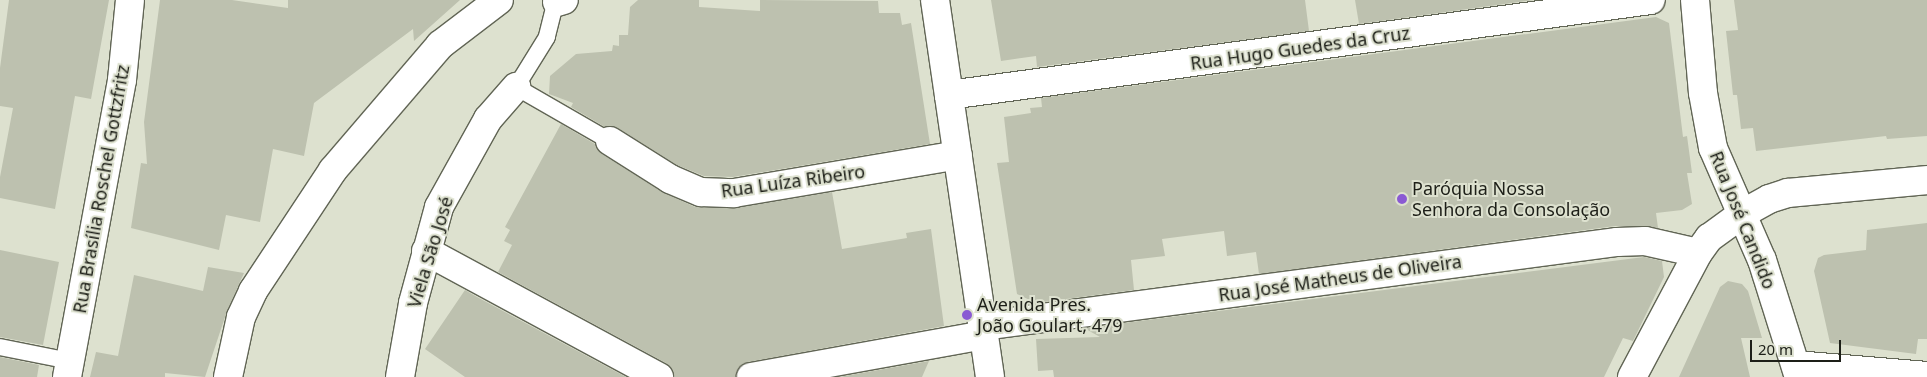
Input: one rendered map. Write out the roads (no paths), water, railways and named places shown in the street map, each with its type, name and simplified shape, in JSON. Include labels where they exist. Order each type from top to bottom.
[{"type":"street","name":"Rua Brasília Roschel Gottzfritz","points":[[68,369],[122,80],[130,0]]},
{"type":"street","points":[[228,377],[241,317],[253,291],[333,170],[440,45],[499,0]]},
{"type":"street","points":[[935,0],[990,377]]},
{"type":"street","name":"Rua Hugo Guedes da Cruz","points":[[949,95],[1651,0]]},
{"type":"street","name":"Rua José Candido","points":[[1695,0],[1703,93],[1713,148],[1762,260],[1798,371]]},
{"type":"street","name":"Viela São José","points":[[400,377],[426,251],[439,207],[488,119],[516,87]]},
{"type":"street","name":"Rua Luíza Ribeiro","points":[[610,140],[670,179],[701,192],[734,193],[958,156]]},
{"type":"street","points":[[1632,377],[1698,253],[1709,238],[1742,214],[1768,198],[1788,193],[1927,180]]},
{"type":"street","name":"Rua José Matheus de Oliveira","points":[[751,377],[983,330],[1617,242],[1661,243],[1698,253]]},
{"type":"street","points":[[426,251],[659,377]]},
{"type":"street","points":[[1798,371],[1927,376]]},
{"type":"lane","points":[[559,1],[548,37],[516,87],[610,140]]},
{"type":"lane","points":[[0,347],[68,369]]},
{"type":"place","name":"Paróquia Nossa Senhora da Consolação","points":[[1402,199]]},
{"type":"place","name":"Avenida Pres. João Goulart, 479","points":[[967,315]]}]
